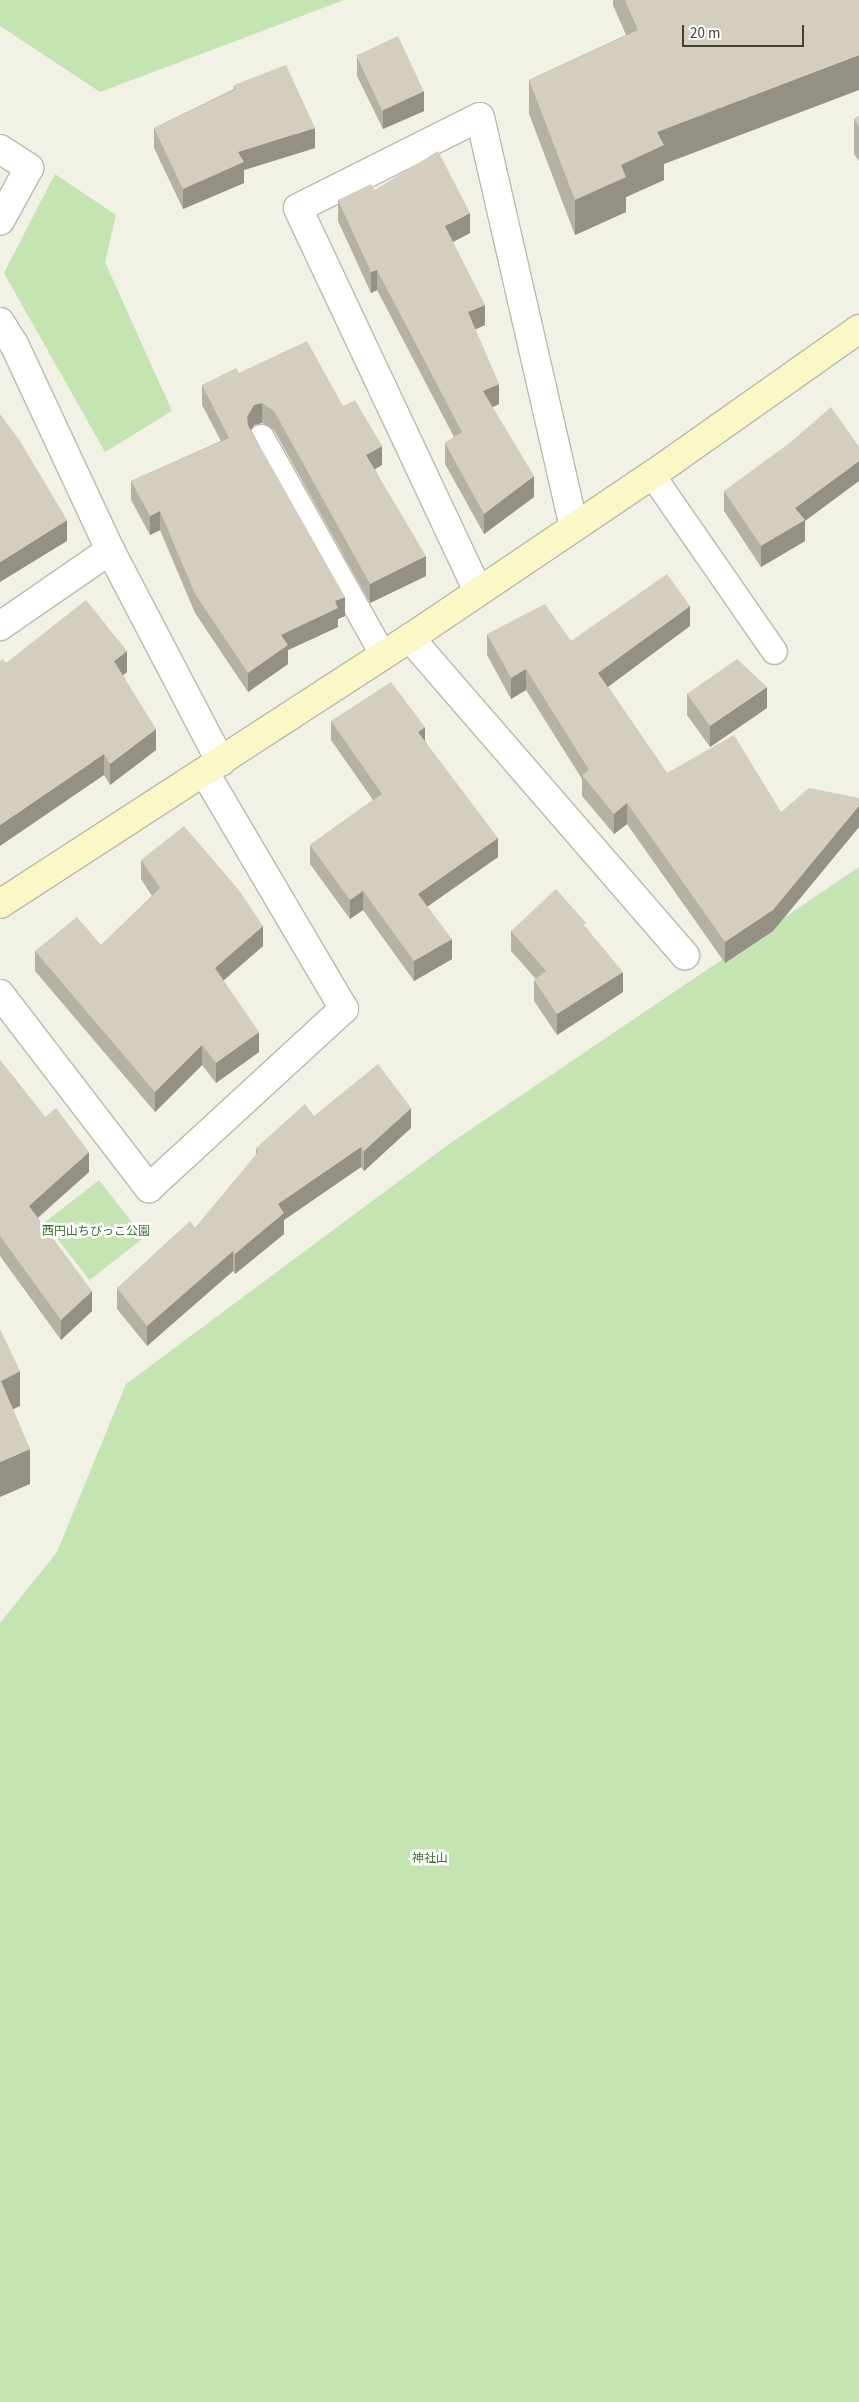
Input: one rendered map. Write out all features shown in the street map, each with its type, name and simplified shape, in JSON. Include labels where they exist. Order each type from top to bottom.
[{"type":"street","points":[[478,591],[298,208],[480,117],[574,527]]},
{"type":"street","points":[[0,150],[29,168],[0,221]]},
{"type":"street","points":[[0,904],[213,768],[410,638],[652,475],[859,329]]},
{"type":"street","points":[[0,994],[149,1188],[344,1009],[213,768],[110,550],[5,340]]},
{"type":"street","points":[[0,626],[110,550]]},
{"type":"street","points":[[410,638],[684,955]]},
{"type":"lane","points":[[261,436],[384,655]]},
{"type":"lane","points":[[652,475],[774,651]]},
{"type":"green space","points":[[0,0],[344,0],[100,92],[0,26]]},
{"type":"green space","points":[[55,174],[116,215],[105,262],[172,411],[105,452],[4,273]]},
{"type":"green space","name":"神社山","points":[[859,867],[859,2402],[0,2402],[0,1623],[57,1552],[126,1384],[449,1144]]},
{"type":"green space","name":"西円山ちびっこ公園","points":[[99,1180],[144,1238],[90,1280],[45,1222]]},
{"type":"building","points":[[625,0],[859,0],[859,55],[657,132],[664,145],[621,165],[626,177],[575,200],[529,80],[638,30]]},
{"type":"building","points":[[398,36],[424,91],[382,111],[356,55]]},
{"type":"building","points":[[286,65],[315,128],[238,152],[244,162],[183,189],[154,128],[236,89],[234,85]]},
{"type":"building","points":[[859,116],[859,127],[854,119]]},
{"type":"building","points":[[438,151],[470,213],[445,226],[485,305],[468,312],[499,384],[483,391],[534,476],[484,514],[445,443],[462,432],[377,270],[371,272],[338,200],[371,184],[375,190]]},
{"type":"building","points":[[307,341],[343,406],[355,400],[382,446],[366,455],[426,556],[370,584],[274,411],[262,403],[254,405],[247,417],[248,425],[345,597],[335,601],[338,608],[281,635],[288,645],[248,673],[195,594],[160,511],[150,516],[131,481],[229,438],[202,385],[236,368],[239,373]]},
{"type":"building","points":[[831,407],[859,447],[859,461],[795,508],[805,520],[761,546],[724,491],[791,442]]},
{"type":"building","points":[[0,414],[20,441],[67,520],[0,562]]},
{"type":"building","points":[[667,574],[690,606],[598,673],[667,773],[734,735],[781,812],[809,788],[859,798],[859,806],[773,910],[725,942],[627,803],[614,814],[582,775],[589,770],[526,669],[511,678],[487,634],[545,604],[571,641]]},
{"type":"building","points":[[86,600],[127,651],[114,661],[156,729],[110,764],[104,754],[0,825],[0,661],[3,659],[6,663]]},
{"type":"building","points":[[737,659],[767,687],[710,726],[687,694]]},
{"type":"building","points":[[391,682],[425,727],[418,732],[498,838],[418,894],[452,939],[414,961],[363,891],[350,900],[310,845],[382,794],[331,721]]},
{"type":"building","points":[[184,826],[238,889],[263,926],[215,968],[259,1032],[216,1063],[202,1045],[155,1092],[35,951],[77,917],[101,945],[160,888],[141,860]]},
{"type":"building","points":[[556,889],[586,923],[584,925],[623,972],[557,1014],[534,980],[546,971],[511,931]]},
{"type":"building","points":[[0,1060],[45,1117],[56,1108],[89,1152],[29,1206],[92,1291],[61,1320],[0,1236]]},
{"type":"building","points":[[378,1064],[411,1108],[364,1151],[361,1147],[278,1204],[284,1213],[235,1254],[233,1251],[147,1326],[117,1288],[190,1221],[195,1228],[258,1152],[256,1148],[305,1104],[314,1116]]},
{"type":"building","points":[[0,1329],[20,1371],[1,1381],[30,1449],[0,1462]]}]
